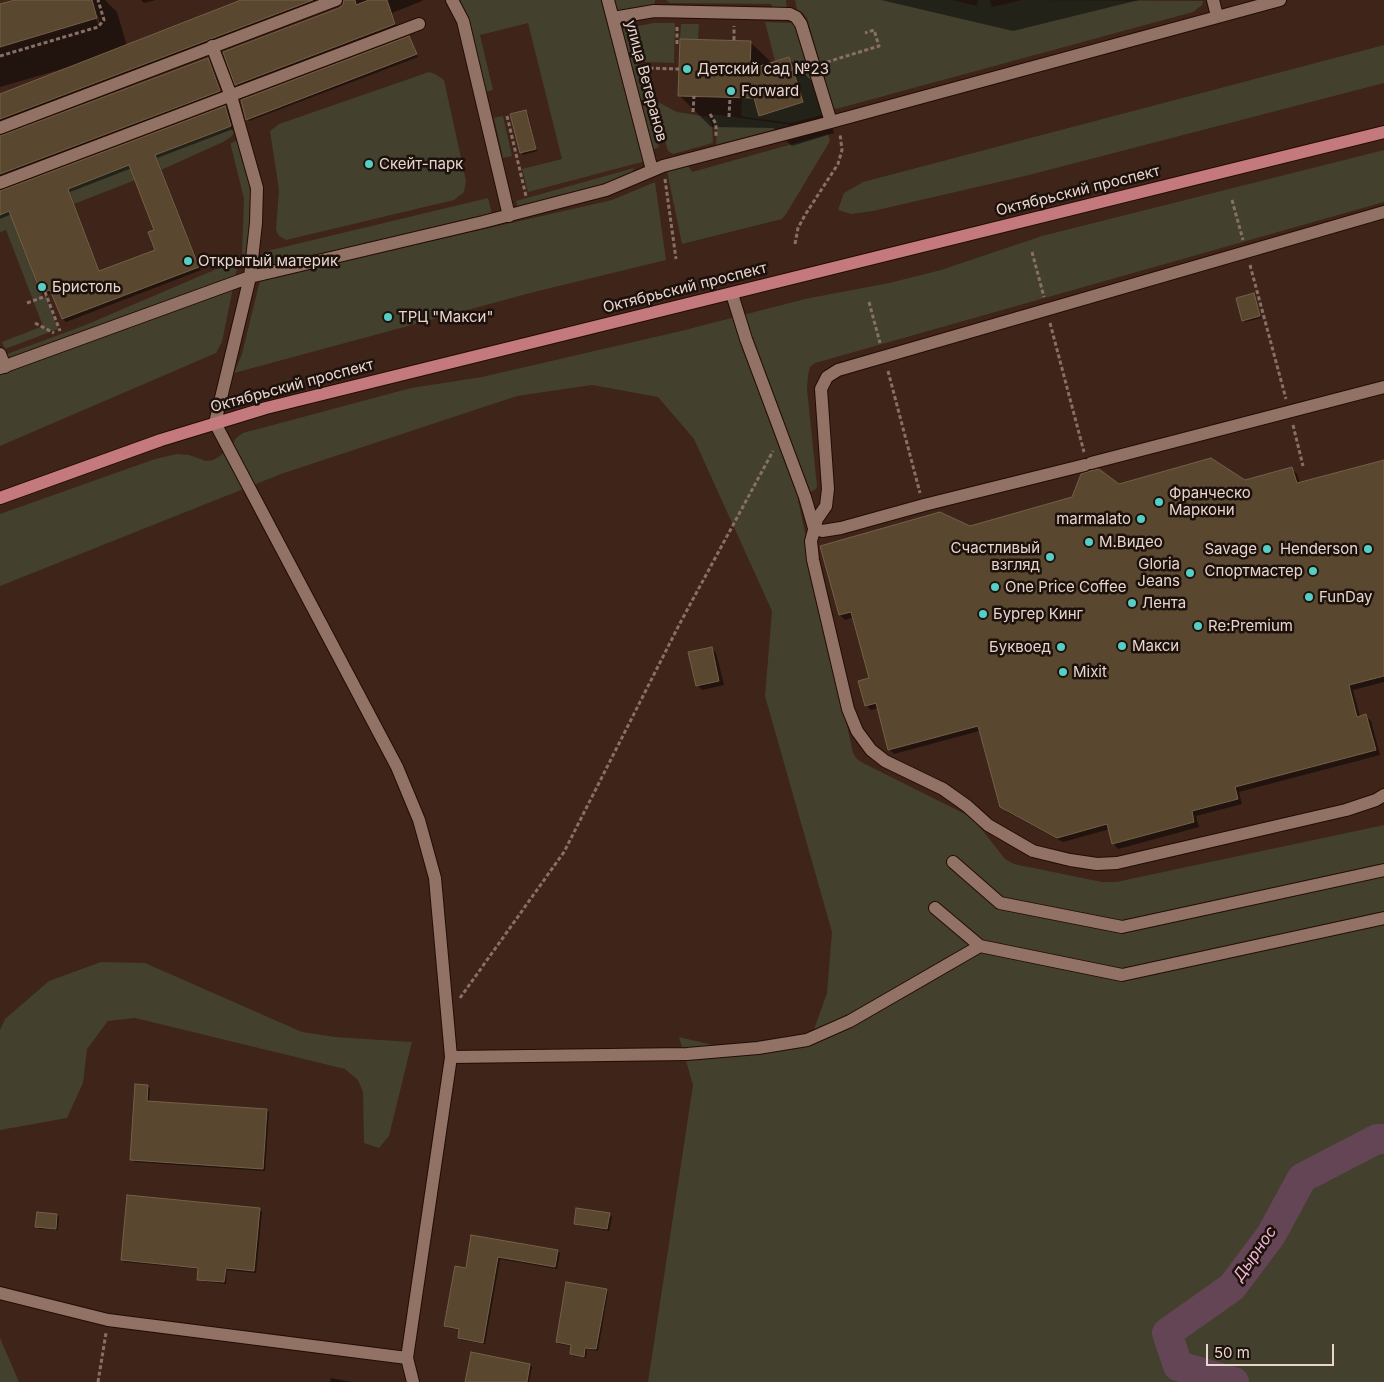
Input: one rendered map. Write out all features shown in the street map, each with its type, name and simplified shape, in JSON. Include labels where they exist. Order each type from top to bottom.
[{"type":"main road","name":"Октябрьский проспект","points":[[0,498],[161,440],[351,386],[732,294],[1384,132]]},
{"type":"street","points":[[0,128],[336,0]]},
{"type":"street","points":[[452,0],[462,21],[509,216]]},
{"type":"street","name":"улица Ветеранов","points":[[608,0],[658,170]]},
{"type":"street","points":[[1213,0],[1217,16]]},
{"type":"street","points":[[0,354],[2,368],[250,277],[509,216],[606,190],[658,170],[1280,0]]},
{"type":"street","points":[[612,18],[654,11],[790,14],[796,17],[801,24],[831,122]]},
{"type":"street","points":[[0,183],[419,24]]},
{"type":"street","points":[[212,46],[231,96],[257,188],[256,223],[250,277],[215,424],[396,767],[420,820],[435,878],[450,1057],[407,1358],[413,1382]]},
{"type":"street","points":[[1384,212],[838,370],[827,378],[821,389],[828,489],[826,506],[817,519],[811,540],[813,560],[848,709],[857,731],[871,750],[885,761],[943,789],[967,806],[988,825],[1033,851],[1097,864],[1117,863],[1346,810],[1376,800],[1384,795]]},
{"type":"street","points":[[732,294],[746,340],[805,497],[814,528]]},
{"type":"street","points":[[814,528],[822,531],[841,528],[1384,387]]},
{"type":"street","points":[[953,862],[1000,903],[1122,927],[1384,870]]},
{"type":"street","points":[[935,908],[980,946],[1122,975],[1384,918]]},
{"type":"street","points":[[450,1057],[688,1054],[758,1048],[806,1040],[850,1021],[980,946]]},
{"type":"street","points":[[0,1293],[108,1320],[407,1358]]},
{"type":"path","points":[[0,56],[98,27],[104,20],[98,0]]},
{"type":"path","points":[[677,19],[677,44]]},
{"type":"path","points":[[734,40],[735,20]]},
{"type":"path","points":[[814,66],[880,46],[874,30],[865,33]]},
{"type":"path","points":[[643,68],[679,69]]},
{"type":"path","points":[[693,112],[694,96]]},
{"type":"path","points":[[729,116],[730,97]]},
{"type":"path","points":[[710,114],[717,128],[716,145]]},
{"type":"path","points":[[507,116],[526,196]]},
{"type":"path","points":[[795,244],[798,228],[838,164],[842,150],[841,135],[831,122]]},
{"type":"path","points":[[658,170],[676,259]]},
{"type":"path","points":[[1232,200],[1304,466]]},
{"type":"path","points":[[1032,252],[1087,463]]},
{"type":"path","points":[[27,303],[46,294],[60,332]]},
{"type":"path","points":[[869,302],[924,506]]},
{"type":"path","points":[[35,322],[55,334]]},
{"type":"path","points":[[447,1016],[564,852],[679,625],[775,447]]},
{"type":"path","points":[[98,1382],[108,1320]]},
{"type":"shaded area","points":[[460,0],[606,0],[646,161],[528,192],[522,169],[562,159],[528,23],[480,35],[493,90],[486,92],[470,21]]},
{"type":"shaded area","points":[[613,0],[655,0],[655,2],[653,6],[617,13]]},
{"type":"shaded area","points":[[666,0],[786,0],[787,11],[773,8],[771,4],[670,3]]},
{"type":"shaded area","points":[[795,0],[953,0],[977,6],[978,0],[990,0],[992,7],[1022,0],[1203,1],[1202,5],[1193,12],[836,109],[833,107],[807,18],[802,12],[797,10]]},
{"type":"shaded area","points":[[765,22],[792,23],[796,27],[822,115],[791,123],[744,117],[741,115],[742,98],[754,98],[760,116],[803,102],[789,57],[775,61]]},
{"type":"shaded area","points":[[654,23],[675,23],[674,63],[645,62],[636,28]]},
{"type":"shaded area","points":[[681,24],[699,24],[698,40],[680,39]]},
{"type":"shaded area","points":[[626,27],[659,147],[650,151],[620,30]]},
{"type":"shaded area","points":[[1384,45],[1384,83],[1029,175],[873,211],[851,214],[838,210],[844,193],[863,182]]},
{"type":"shaded area","name":"Скейт-парк","points":[[429,72],[444,80],[466,181],[464,192],[454,200],[286,240],[279,236],[276,230],[279,190],[270,131],[279,124]]},
{"type":"shaded area","points":[[654,100],[677,112],[708,117],[712,125],[713,143],[673,154],[668,151]]},
{"type":"shaded area","points":[[710,114],[792,125],[716,145],[717,128]]},
{"type":"shaded area","points":[[503,116],[512,156],[503,158],[494,118]]},
{"type":"shaded area","points":[[230,126],[234,133],[223,142],[161,170],[15,227],[42,298],[46,297],[58,329],[5,349],[2,342],[43,326],[6,230],[0,232],[0,215]]},
{"type":"shaded area","points":[[828,134],[830,141],[782,219],[682,244],[667,171],[686,166],[692,172]]},
{"type":"shaded area","points":[[236,141],[250,188],[251,210],[247,258],[245,259],[242,253],[244,199],[231,146],[231,143]]},
{"type":"shaded area","points":[[1384,150],[1384,202],[815,363],[810,367],[807,389],[817,486],[816,489],[798,500],[853,753],[863,763],[967,815],[976,822],[1005,859],[1014,864],[1102,882],[1116,882],[1384,825],[1384,1382],[648,1382],[693,1085],[679,1037],[734,1050],[811,1038],[827,993],[832,932],[765,696],[772,611],[694,439],[658,397],[592,385],[517,396],[281,474],[0,586],[0,514],[155,459],[177,454],[189,455],[206,461],[213,460],[220,456],[243,433],[411,388],[482,377],[681,331],[805,299],[889,283],[941,270],[1042,236]]},
{"type":"shaded area","points":[[634,168],[631,174],[601,186],[518,208],[516,201]]},
{"type":"shaded area","points":[[655,182],[666,260],[534,292],[234,373],[242,354],[260,280],[612,200]]},
{"type":"shaded area","points":[[488,198],[492,214],[258,269],[263,252]]},
{"type":"shaded area","points":[[226,265],[233,265],[237,268],[222,342],[216,353],[0,446],[0,361],[8,357],[7,354],[83,326]]},
{"type":"shaded area","points":[[101,962],[145,963],[302,1032],[335,1037],[412,1042],[389,1136],[379,1148],[364,1143],[363,1092],[358,1080],[345,1069],[135,1018],[108,1021],[87,1049],[83,1083],[67,1118],[0,1130],[0,1030],[5,1019],[49,981]]},
{"type":"shaded area","points":[[0,1338],[19,1382],[0,1382]]},
{"type":"building","points":[[15,0],[92,0],[97,18],[0,47],[0,4]]},
{"type":"building","points":[[241,0],[313,0],[0,119],[0,94]]},
{"type":"building","points":[[344,0],[355,0],[356,5],[369,0],[387,0],[395,24],[235,85],[223,52],[339,8],[343,5]]},
{"type":"building","points":[[409,36],[417,54],[246,120],[241,100]]},
{"type":"building","points":[[680,39],[751,41],[750,69],[789,57],[803,102],[759,116],[754,98],[678,96]]},
{"type":"building","points":[[208,58],[220,91],[0,174],[0,136]]},
{"type":"building","points":[[225,106],[231,126],[155,155],[199,267],[62,319],[50,290],[41,293],[9,211],[0,215],[0,191]],"holes":[[[129,165],[154,230],[148,232],[155,250],[99,271],[68,189]]]},
{"type":"building","points":[[526,110],[536,149],[520,153],[510,114]]},
{"type":"building","points":[[1254,293],[1260,316],[1242,321],[1236,298]]},
{"type":"building","name":"Макси","points":[[1211,458],[1245,480],[1292,467],[1297,483],[1384,460],[1384,676],[1349,685],[1357,717],[1366,714],[1376,750],[1235,787],[1238,799],[1192,811],[1194,822],[1112,844],[1107,824],[1057,838],[1000,807],[978,726],[888,750],[876,703],[865,706],[858,681],[869,678],[851,612],[839,615],[820,546],[940,512],[970,526],[1072,497],[1081,474],[1090,471],[1099,469],[1119,484]]},
{"type":"building","points":[[712,647],[719,681],[696,686],[688,652]]},
{"type":"building","points":[[135,1084],[148,1085],[147,1101],[267,1109],[263,1169],[130,1160]]},
{"type":"building","points":[[127,1195],[260,1208],[254,1271],[226,1268],[224,1282],[197,1280],[198,1268],[121,1260]]},
{"type":"building","points":[[576,1208],[610,1213],[607,1229],[574,1224]]},
{"type":"building","points":[[37,1212],[57,1214],[56,1229],[35,1227]]},
{"type":"building","points":[[471,1235],[558,1250],[555,1267],[498,1257],[483,1343],[458,1338],[459,1329],[444,1326],[455,1266],[466,1268]]},
{"type":"building","points":[[566,1282],[607,1289],[596,1349],[585,1348],[584,1357],[570,1354],[571,1345],[556,1342]]},
{"type":"building","points":[[471,1352],[530,1364],[527,1382],[465,1382]]},
{"type":"waterway","name":"Дырнос","points":[[1234,1382],[1178,1366],[1167,1333],[1232,1287],[1271,1235],[1302,1178],[1377,1139],[1384,1139]]},
{"type":"place","name":"Детский сад №23","points":[[687,69]]},
{"type":"place","name":"Forward","points":[[731,91]]},
{"type":"place","name":"Скейт-парк","points":[[369,164]]},
{"type":"place","name":"Открытый материк","points":[[188,261]]},
{"type":"place","name":"Бристоль","points":[[42,287]]},
{"type":"place","name":"ТРЦ \"Макси\"","points":[[388,317]]},
{"type":"place","name":"Франческо Маркони","points":[[1159,502]]},
{"type":"place","name":"marmalato","points":[[1141,519]]},
{"type":"place","name":"М.Видео","points":[[1089,542]]},
{"type":"place","name":"Savage","points":[[1267,549]]},
{"type":"place","name":"Henderson","points":[[1368,549]]},
{"type":"place","name":"Счастливый взгляд","points":[[1050,557]]},
{"type":"place","name":"Спортмастер","points":[[1313,571]]},
{"type":"place","name":"Gloria Jeans","points":[[1190,573]]},
{"type":"place","name":"One Price Coffee","points":[[995,587]]},
{"type":"place","name":"FunDay","points":[[1309,597]]},
{"type":"place","name":"Лента","points":[[1132,603]]},
{"type":"place","name":"Бургер Кинг","points":[[983,614]]},
{"type":"place","name":"Re:Premium","points":[[1198,626]]},
{"type":"place","name":"Макси","points":[[1122,646]]},
{"type":"place","name":"Буквоед","points":[[1061,647]]},
{"type":"place","name":"Mixit","points":[[1063,672]]}]
